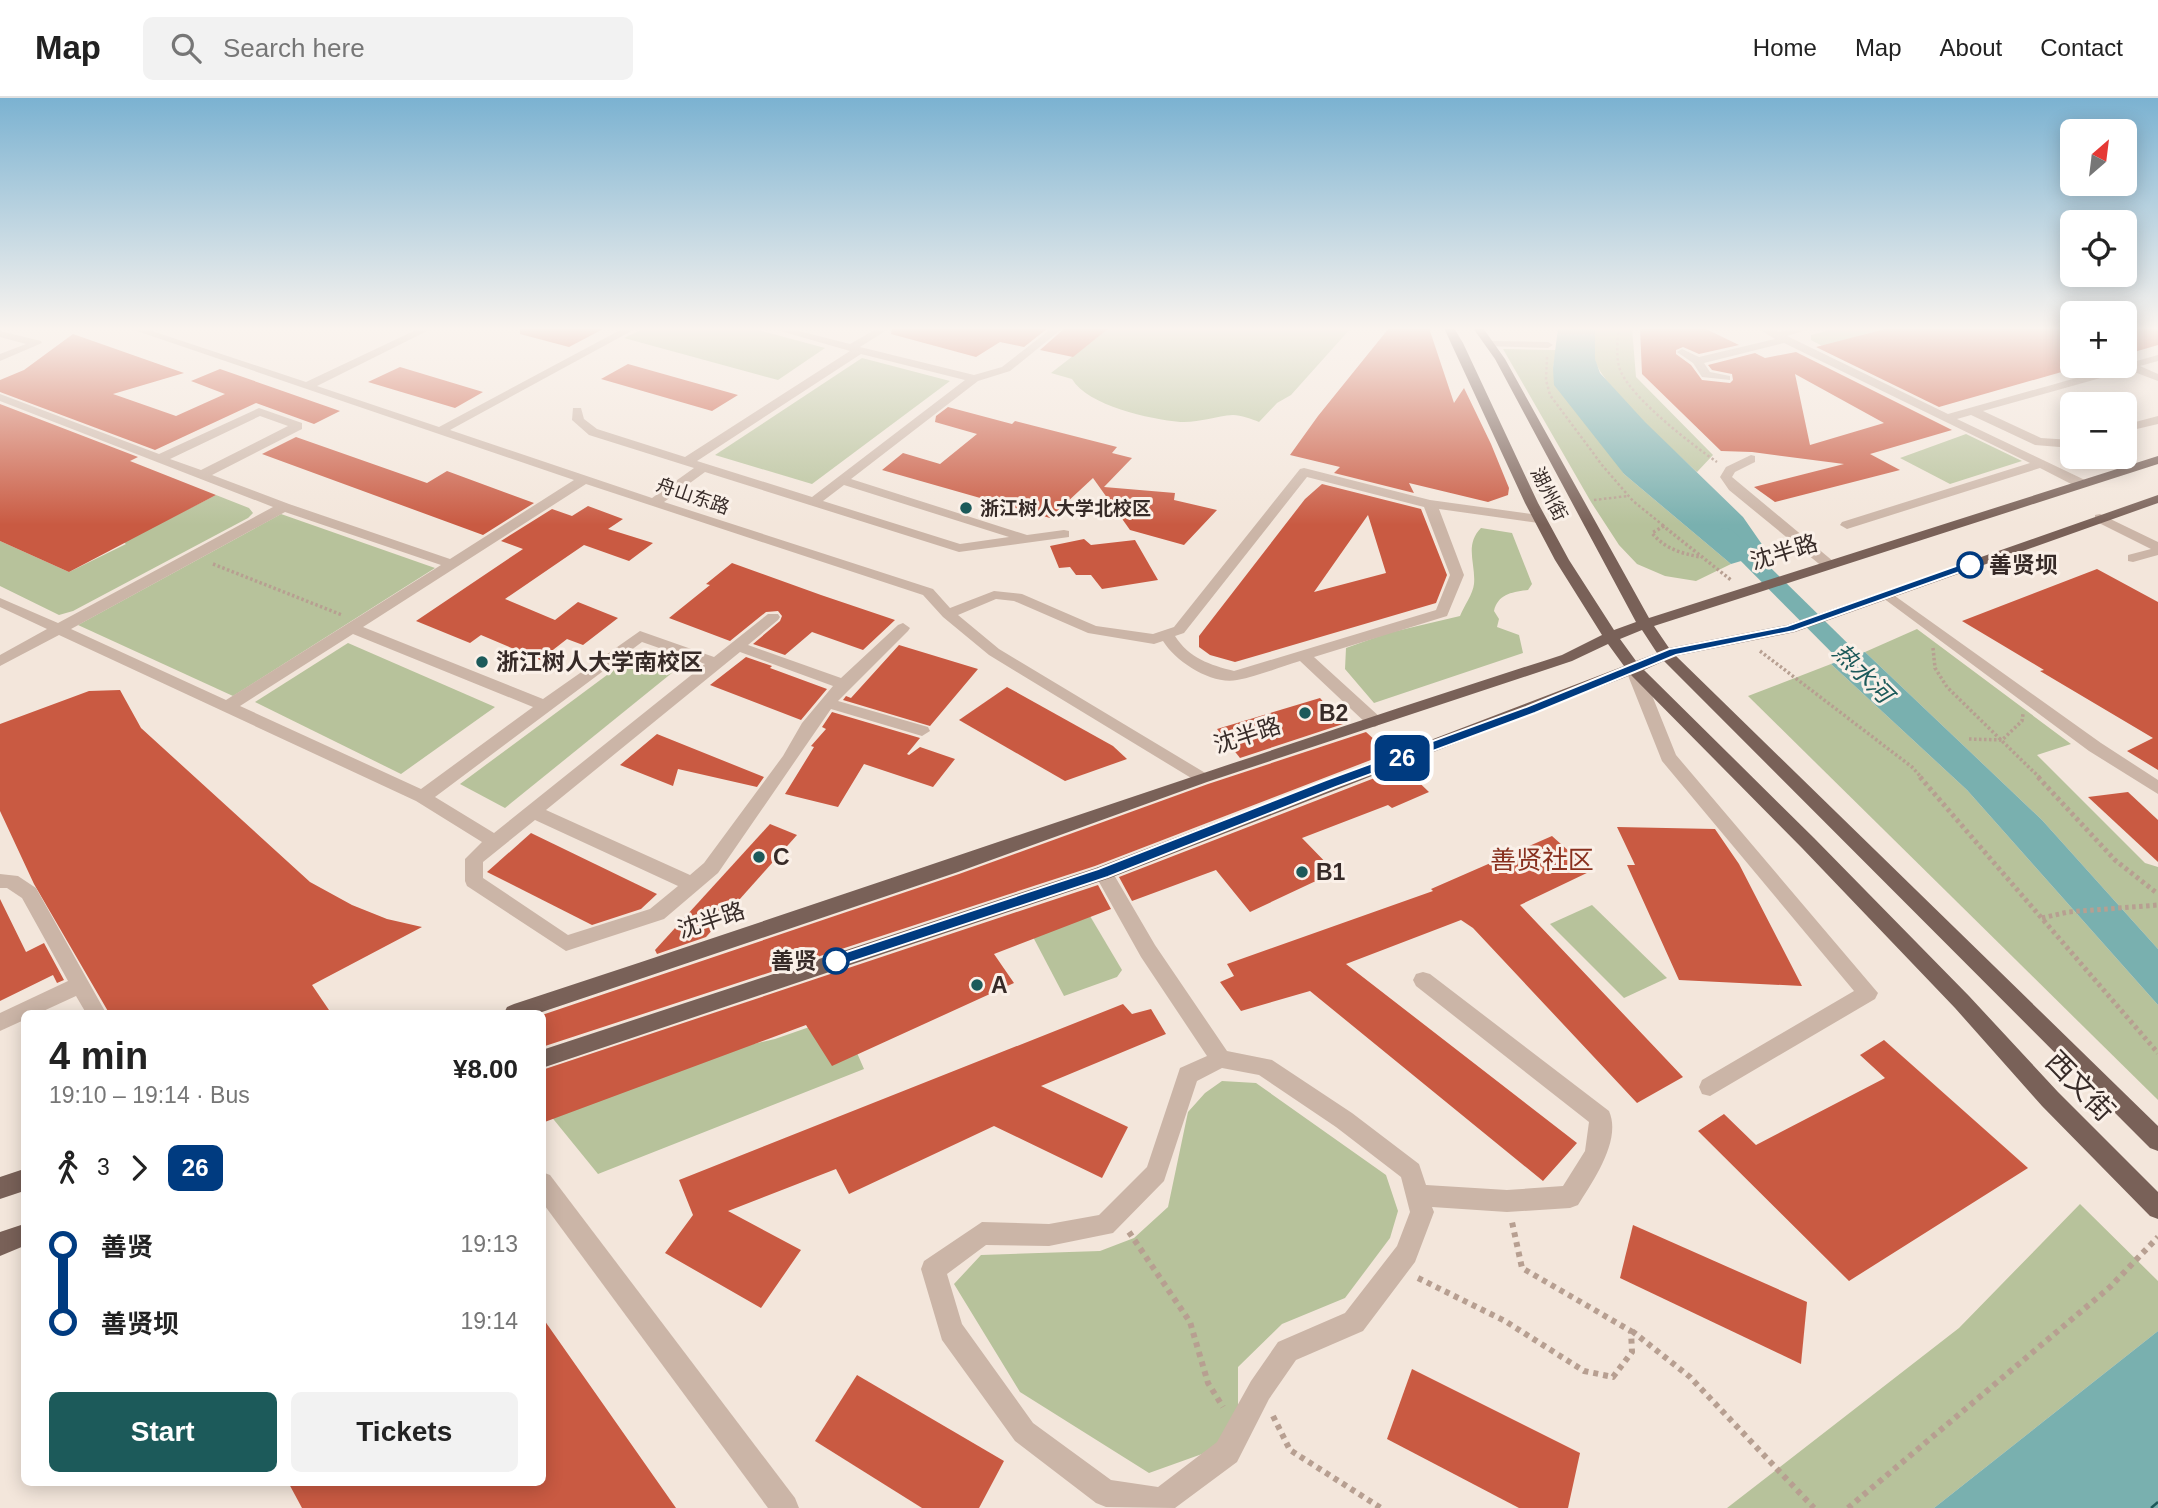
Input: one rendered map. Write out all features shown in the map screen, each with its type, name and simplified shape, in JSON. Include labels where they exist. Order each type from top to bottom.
[{"type":"main road","name":"湖州街","points":[[1482,394],[1502,443],[1539,520],[1610,637],[1633,668]]},
{"type":"main road","name":"湖州街","points":[[1518,394],[1645,624],[1666,655]]},
{"type":"main road","name":"沈半路","points":[[523,1010],[938,871],[1201,778],[1567,658],[1645,624],[2158,460]]},
{"type":"main road","points":[[546,1058],[1103,873],[1331,783],[1531,710],[1666,655],[1790,629],[2100,517],[2158,499]]},
{"type":"main road","name":"西文街","points":[[1666,655],[2158,1142]]},
{"type":"main road","name":"西文街","points":[[1633,668],[1721,754],[1962,1002],[2050,1099],[2158,1208]]},
{"type":"main road","points":[[0,1188],[21,1181]]},
{"type":"main road","points":[[0,1244],[21,1236]]},
{"type":"street","name":"舟山东路","points":[[330,394],[928,592],[948,614],[994,652],[1201,778]]},
{"type":"street","points":[[440,431],[509,394]]},
{"type":"street","points":[[688,461],[788,394]]},
{"type":"street","points":[[815,501],[955,394]]},
{"type":"street","points":[[1893,394],[2082,484]]},
{"type":"street","points":[[1947,418],[2033,394]]},
{"type":"street","points":[[0,397],[285,507],[452,564]]},
{"type":"street","points":[[577,410],[578,420],[593,432],[959,548],[1064,534]]},
{"type":"street","points":[[1973,411],[2039,442],[2060,443]]},
{"type":"street","points":[[159,459],[259,412],[298,426],[201,475]]},
{"type":"street","points":[[2137,426],[2158,420]]},
{"type":"street","points":[[1751,459],[1730,470],[1726,478],[1829,565]]},
{"type":"street","points":[[1847,525],[2040,464]]},
{"type":"street","points":[[653,502],[705,466]]},
{"type":"street","points":[[948,614],[994,595],[1017,597],[1093,631],[1154,639],[1179,631],[1304,472],[1430,504],[1539,520]]},
{"type":"street","points":[[229,706],[585,480]]},
{"type":"street","points":[[841,480],[1028,539]]},
{"type":"street","points":[[1167,635],[1176,650],[1201,668],[1234,676],[1442,613],[1457,575],[1430,504]]},
{"type":"street","points":[[0,661],[285,507]]},
{"type":"street","points":[[2100,517],[2158,549]]},
{"type":"street","points":[[2133,558],[2158,549]]},
{"type":"street","points":[[1888,595],[2095,747],[2158,788]]},
{"type":"street","points":[[0,602],[422,797],[494,841]]},
{"type":"street","points":[[773,617],[494,841],[474,859],[474,881],[566,943],[657,914],[710,868],[843,684],[903,628]]},
{"type":"street","points":[[356,625],[545,706]]},
{"type":"street","points":[[422,797],[640,636],[716,663]]},
{"type":"street","points":[[738,646],[843,684]]},
{"type":"street","points":[[1304,656],[1375,722]]},
{"type":"street","points":[[1633,668],[1668,757],[1868,993],[1710,1087]]},
{"type":"street","points":[[828,703],[922,731]]},
{"type":"street","points":[[532,811],[691,884]]},
{"type":"street","points":[[1103,873],[1149,951],[1221,1059]]},
{"type":"street","points":[[0,881],[11,881],[29,893],[94,1010]]},
{"type":"street","points":[[1418,1195],[1507,1201],[1570,1197],[1596,1154],[1601,1118],[1423,979]]},
{"type":"street","points":[[26,1010],[80,985]]},
{"type":"street","points":[[0,1022],[21,1012]]},
{"type":"street","points":[[1221,1059],[1264,1067],[1344,1120],[1411,1171],[1422,1212],[1406,1254],[1354,1322],[1287,1351],[1260,1390],[1227,1452],[1162,1501],[1106,1493],[1024,1432],[951,1331],[933,1269],[982,1233],[1049,1235],[1105,1225],[1156,1174],[1188,1075],[1221,1059]]},
{"type":"street","points":[[546,1188],[785,1508]]},
{"type":"path","points":[[1550,394],[1628,496],[1748,590]]},
{"type":"path","points":[[1640,394],[1698,451],[1730,470]]},
{"type":"path","points":[[1578,501],[1628,496]]},
{"type":"path","points":[[1664,526],[1652,533],[1659,542],[1678,553],[1704,557]]},
{"type":"path","points":[[193,556],[356,625]]},
{"type":"path","points":[[1938,631],[1931,654],[1941,678],[1971,714],[2002,740],[2090,837],[2133,878],[2158,894]]},
{"type":"path","points":[[1742,639],[1818,693],[1912,767],[2158,1053]]},
{"type":"path","points":[[1969,739],[2002,740],[2022,720],[2026,696]]},
{"type":"path","points":[[2042,918],[2067,912],[2158,905]]},
{"type":"path","points":[[1507,1201],[1522,1268],[1631,1331],[1690,1377],[1814,1508]]},
{"type":"path","points":[[1116,1214],[1190,1322],[1208,1383],[1238,1431]]},
{"type":"path","points":[[1848,1508],[2110,1287],[2158,1237]]},
{"type":"path","points":[[1396,1267],[1505,1321],[1584,1371],[1613,1377],[1632,1352],[1631,1331]]},
{"type":"path","points":[[1260,1390],[1290,1450],[1381,1508]]},
{"type":"green space","points":[[808,394],[933,394],[812,484],[715,455]]},
{"type":"green space","points":[[1087,394],[1292,394],[1277,403],[1259,422],[1233,415],[1187,422],[1153,418],[1121,410]]},
{"type":"green space","points":[[1529,394],[1570,394],[1624,474],[1731,564],[1696,581],[1665,576],[1637,564],[1619,545]]},
{"type":"green space","points":[[1618,394],[1653,394],[1713,455],[1697,472]]},
{"type":"green space","points":[[1966,434],[2022,461],[1950,484],[1900,458]]},
{"type":"green space","points":[[216,495],[249,508],[253,513],[73,611],[59,615],[0,586],[0,541],[69,572],[126,544],[119,539],[145,531]]},
{"type":"green space","points":[[281,514],[435,568],[233,696],[78,625]]},
{"type":"green space","points":[[1481,528],[1512,533],[1532,584],[1528,590],[1502,597],[1494,611],[1499,619],[1497,627],[1519,635],[1523,653],[1374,703],[1345,669],[1346,648],[1388,633],[1460,616],[1473,588],[1472,548]]},
{"type":"green space","points":[[1917,629],[2071,744],[2037,755],[2145,863],[2158,867],[2158,949],[2042,820],[1865,652]]},
{"type":"green space","points":[[348,643],[495,707],[401,774],[255,702]]},
{"type":"green space","points":[[638,652],[678,668],[505,808],[460,784]]},
{"type":"green space","points":[[1831,664],[1967,790],[2158,1005],[2158,1100],[1748,696]]},
{"type":"green space","points":[[1592,905],[1667,978],[1624,998],[1550,924]]},
{"type":"green space","points":[[1090,916],[1122,970],[1117,977],[1064,996],[1032,935]]},
{"type":"green space","points":[[841,1016],[864,1069],[598,1174],[550,1115],[701,1056],[775,1039]]},
{"type":"green space","points":[[1222,1081],[1256,1083],[1386,1175],[1398,1211],[1390,1238],[1345,1298],[1282,1324],[1238,1367],[1238,1431],[1202,1454],[1149,1473],[1020,1392],[954,1284],[981,1255],[1100,1251],[1134,1238],[1168,1207],[1188,1112],[1205,1093]]},
{"type":"green space","points":[[2080,1204],[2158,1281],[2158,1331],[1934,1508],[1727,1508],[1959,1328]]},
{"type":"water","points":[[1561,394],[1619,394],[1743,517],[1768,553],[1731,564],[1624,474]]},
{"type":"water","points":[[1865,652],[2042,820],[2158,949],[2158,1005],[1967,790],[1831,664]]},
{"type":"water","points":[[2158,1331],[2158,1508],[1934,1508]]},
{"type":"building","points":[[5,394],[114,394],[176,416],[224,394],[291,394],[340,411],[314,424],[256,403],[155,450]]},
{"type":"building","points":[[407,394],[480,394],[455,408]]},
{"type":"building","points":[[652,394],[738,395],[712,411]]},
{"type":"building","points":[[1336,394],[1451,394],[1454,403],[1460,394],[1467,394],[1509,488],[1508,495],[1488,502],[1409,483],[1414,493],[1334,473],[1340,467],[1290,455]]},
{"type":"building","points":[[1662,394],[1799,394],[1810,445],[1884,423],[1831,394],[1880,394],[1952,430],[1870,454],[1900,470],[1775,502],[1754,487],[1844,464],[1752,452],[1721,451]]},
{"type":"building","points":[[1912,394],[1985,394],[1939,407]]},
{"type":"building","points":[[0,404],[138,457],[130,461],[216,495],[69,572],[0,541]]},
{"type":"building","points":[[948,407],[1117,447],[1112,453],[1132,458],[1104,487],[1175,493],[1174,500],[1217,510],[1184,545],[1130,530],[1093,478],[1050,518],[882,470],[903,453],[940,464],[977,434],[935,422],[936,416]]},
{"type":"building","points":[[296,437],[427,483],[447,471],[534,503],[483,535],[262,454]]},
{"type":"building","points":[[1322,484],[1421,509],[1447,575],[1436,603],[1235,662],[1210,655],[1199,647],[1199,636],[1305,499]],"holes":[[[1368,515],[1386,573],[1314,592]]]},
{"type":"building","points":[[588,506],[623,519],[608,529],[653,543],[629,561],[584,545],[505,599],[555,620],[578,602],[618,618],[583,645],[567,639],[540,660],[481,635],[470,643],[416,621],[523,549],[501,541],[552,509],[572,516]]},
{"type":"building","points":[[1084,539],[1091,545],[1135,540],[1158,580],[1102,589],[1091,575],[1076,575],[1070,567],[1059,568],[1050,546]]},
{"type":"building","points":[[732,563],[895,620],[863,650],[812,632],[785,655],[753,644],[780,621],[782,616],[778,611],[766,612],[730,641],[669,618],[710,585],[706,584]]},
{"type":"building","points":[[2097,569],[2158,602],[2158,770],[2127,751],[2153,738],[1962,621]]},
{"type":"building","points":[[899,645],[978,669],[930,726],[843,700],[846,696],[851,698]]},
{"type":"building","points":[[746,657],[827,689],[801,720],[710,685]]},
{"type":"building","points":[[1007,687],[1113,746],[1127,759],[1065,781],[959,720]]},
{"type":"building","points":[[120,690],[141,728],[310,882],[352,905],[387,919],[422,927],[312,985],[329,1010],[107,1010],[34,884],[0,811],[0,724],[89,691]]},
{"type":"building","points":[[1320,698],[1343,724],[1240,758],[1217,729]]},
{"type":"building","points":[[832,712],[920,738],[907,754],[909,755],[920,747],[955,759],[933,787],[864,764],[838,807],[785,794],[814,747],[811,746],[826,729],[822,727]]},
{"type":"building","points":[[1366,732],[1389,753],[1095,866],[546,1046],[546,1014],[959,874],[1208,784]]},
{"type":"building","points":[[657,734],[764,777],[757,787],[678,769],[673,786],[620,765]]},
{"type":"building","points":[[1403,767],[1429,792],[1392,808],[1388,805],[1302,838],[1335,872],[1250,912],[1216,870],[1132,901],[1119,877]]},
{"type":"building","points":[[2128,792],[2158,820],[2158,862],[2088,797]]},
{"type":"building","points":[[770,824],[797,835],[706,937],[657,954],[655,950]]},
{"type":"building","points":[[1617,827],[1715,829],[1739,864],[1802,986],[1679,980],[1627,865],[1635,865]]},
{"type":"building","points":[[531,833],[657,894],[641,909],[592,925],[487,872]]},
{"type":"building","points":[[1552,836],[1591,871],[1520,905],[1683,1077],[1637,1103],[1473,928],[1461,920],[1346,964],[1577,1143],[1543,1181],[1310,991],[1241,1011],[1220,982],[1234,976],[1227,964],[1433,891],[1431,889]]},
{"type":"building","points":[[1098,885],[1111,909],[994,954],[1014,983],[832,1066],[806,1025],[546,1122],[546,1069]]},
{"type":"building","points":[[0,899],[26,952],[44,943],[64,980],[57,983],[53,975],[0,1001]]},
{"type":"building","points":[[1123,1004],[1132,1014],[1151,1009],[1166,1034],[1041,1086],[1128,1127],[1102,1178],[994,1126],[849,1194],[836,1169],[728,1211],[801,1250],[761,1308],[665,1253],[693,1215],[679,1180]]},
{"type":"building","points":[[1884,1040],[2028,1168],[1849,1281],[1698,1131],[1724,1114],[1756,1145],[1885,1078],[1860,1055]]},
{"type":"building","points":[[1633,1225],[1807,1302],[1801,1364],[1620,1278]]},
{"type":"building","points":[[546,1323],[676,1508],[302,1508],[290,1486],[546,1486]]},
{"type":"building","points":[[1412,1369],[1580,1453],[1568,1508],[1519,1508],[1387,1439]]},
{"type":"building","points":[[857,1375],[1004,1461],[979,1508],[922,1508],[815,1441]]},
{"type":"waterway","name":"热水河","points":[[1725,534],[1874,682]]},
{"type":"ferry route","points":[[2151,1508],[2158,1502]]},
{"type":"bus line","name":"26","points":[[836,961],[1103,873],[1331,783],[1531,710],[1673,652],[1790,629],[1970,565]]},
{"type":"place","name":"浙江树人大学北校区","points":[[966,508]]},
{"type":"place","name":"善贤坝","points":[[1970,565]]},
{"type":"place","name":"浙江树人大学南校区","points":[[482,662]]},
{"type":"place","name":"B2","points":[[1305,713]]},
{"type":"place","name":"C","points":[[759,857]]},
{"type":"place","name":"B1","points":[[1302,872]]},
{"type":"place","name":"善贤","points":[[836,961]]},
{"type":"place","name":"A","points":[[977,985]]},
{"type":"district","name":"善贤社区","points":[[1542,860]]}]
